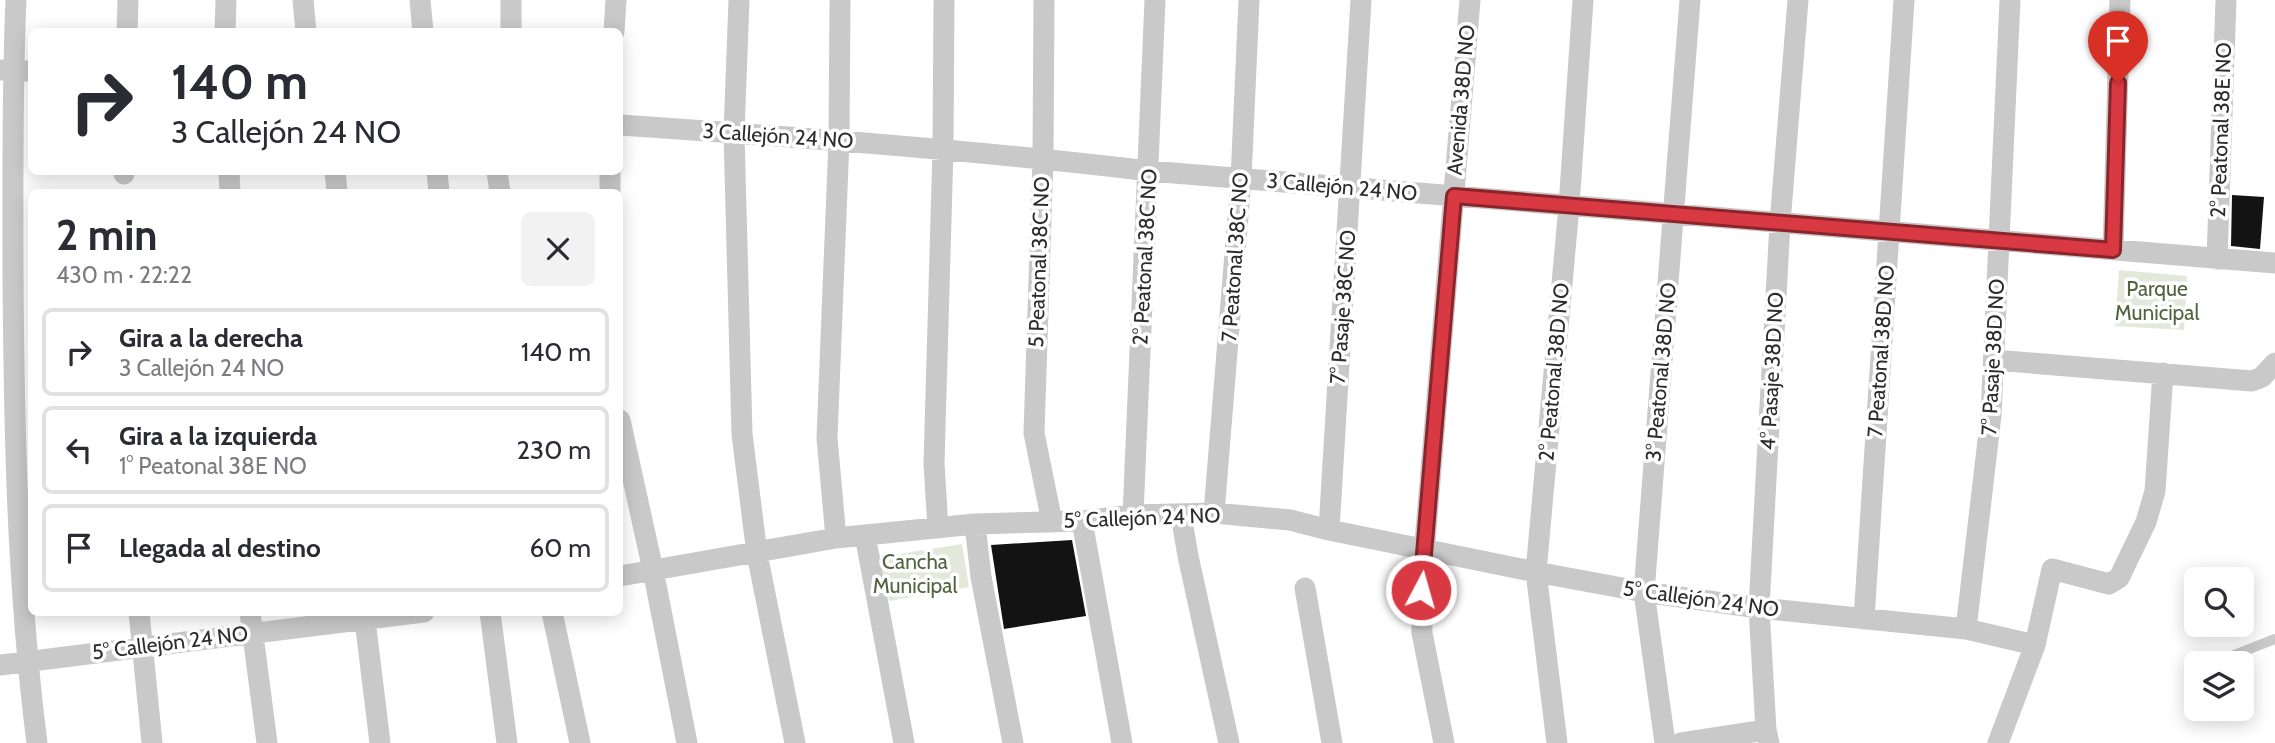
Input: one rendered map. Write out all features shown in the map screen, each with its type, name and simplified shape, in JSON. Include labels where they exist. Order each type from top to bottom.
[{"type":"street","points":[[16,0],[15,430],[27,662],[37,743]]},
{"type":"street","points":[[127,28],[128,0]]},
{"type":"street","points":[[225,28],[226,0]]},
{"type":"street","points":[[303,0],[306,28]]},
{"type":"street","points":[[420,0],[424,28]]},
{"type":"street","points":[[511,0],[512,28]]},
{"type":"street","points":[[614,28],[616,0]]},
{"type":"street","points":[[739,0],[734,133],[742,434],[757,554],[795,743]]},
{"type":"street","points":[[836,538],[827,438],[839,140],[840,0]]},
{"type":"street","points":[[938,528],[934,464],[943,149],[943,0]]},
{"type":"street","name":"5 Peatonal 38C NO","points":[[1044,0],[1043,158],[1034,433],[1052,522]]},
{"type":"street","name":"2° Peatonal 38C NO","points":[[1133,515],[1155,0]]},
{"type":"street","name":"7 Peatonal 38C NO","points":[[1214,513],[1241,179],[1249,0]]},
{"type":"street","name":"7° Pasaje 38C NO","points":[[1329,530],[1361,0]]},
{"type":"street","name":"Avenida 38D NO","points":[[1444,743],[1422,633],[1421,590],[1469,0]]},
{"type":"street","name":"2° Peatonal 38D NO","points":[[1557,743],[1536,572],[1569,206],[1583,0]]},
{"type":"street","name":"3° Peatonal 38D NO","points":[[1665,743],[1644,592],[1690,0]]},
{"type":"street","name":"4° Pasaje 38D NO","points":[[1768,736],[1759,608],[1780,223],[1798,0]]},
{"type":"street","name":"7 Peatonal 38D NO","points":[[1864,619],[1904,0]]},
{"type":"street","name":"7° Pasaje 38D NO","points":[[1966,629],[1991,415],[2010,0]]},
{"type":"street","points":[[2113,250],[2120,0]]},
{"type":"street","name":"2° Peatonal 38E NO","points":[[2217,259],[2226,0]]},
{"type":"street","name":"3 Callejón 24 NO","points":[[623,125],[839,140],[1241,179],[2275,263]]},
{"type":"street","points":[[1994,360],[2252,381],[2262,377],[2275,363]]},
{"type":"street","points":[[1998,743],[2035,645],[2052,569],[2109,584],[2119,578],[2146,522],[2155,491],[2164,373]]},
{"type":"street","points":[[623,434],[687,743]]},
{"type":"street","name":"5° Callejón 24 NO","points":[[623,575],[836,538],[975,524],[1214,513],[1290,520],[1644,592],[1759,608],[1966,629],[2035,645]]},
{"type":"street","points":[[1181,515],[1229,743]]},
{"type":"street","points":[[1082,521],[1122,743]]},
{"type":"street","points":[[975,524],[981,577],[1013,743]]},
{"type":"street","points":[[865,535],[904,743]]},
{"type":"street","points":[[1305,588],[1332,743]]},
{"type":"street","points":[[139,616],[152,743]]},
{"type":"street","points":[[491,616],[507,743]]},
{"type":"street","points":[[553,616],[580,743]]},
{"type":"street","points":[[364,617],[380,743]]},
{"type":"street","name":"5° Callejón 24 NO","points":[[0,665],[142,648],[250,623],[364,617]]},
{"type":"street","points":[[250,623],[267,743]]},
{"type":"street","points":[[1681,743],[1768,736]]},
{"type":"lane","points":[[2244,651],[2275,639]]},
{"type":"green space","name":"Parque Municipal","points":[[2119,270],[2187,276],[2184,330],[2115,326]]},
{"type":"green space","name":"Cancha Municipal","points":[[962,544],[969,587],[889,601],[880,557]]},
{"type":"building","points":[[2232,195],[2264,197],[2260,249],[2231,246]]},
{"type":"building","points":[[1072,540],[1086,616],[1004,629],[991,545]]},
{"type":"route","points":[[1421,590],[1454,196],[2113,250],[2118,83]]}]
